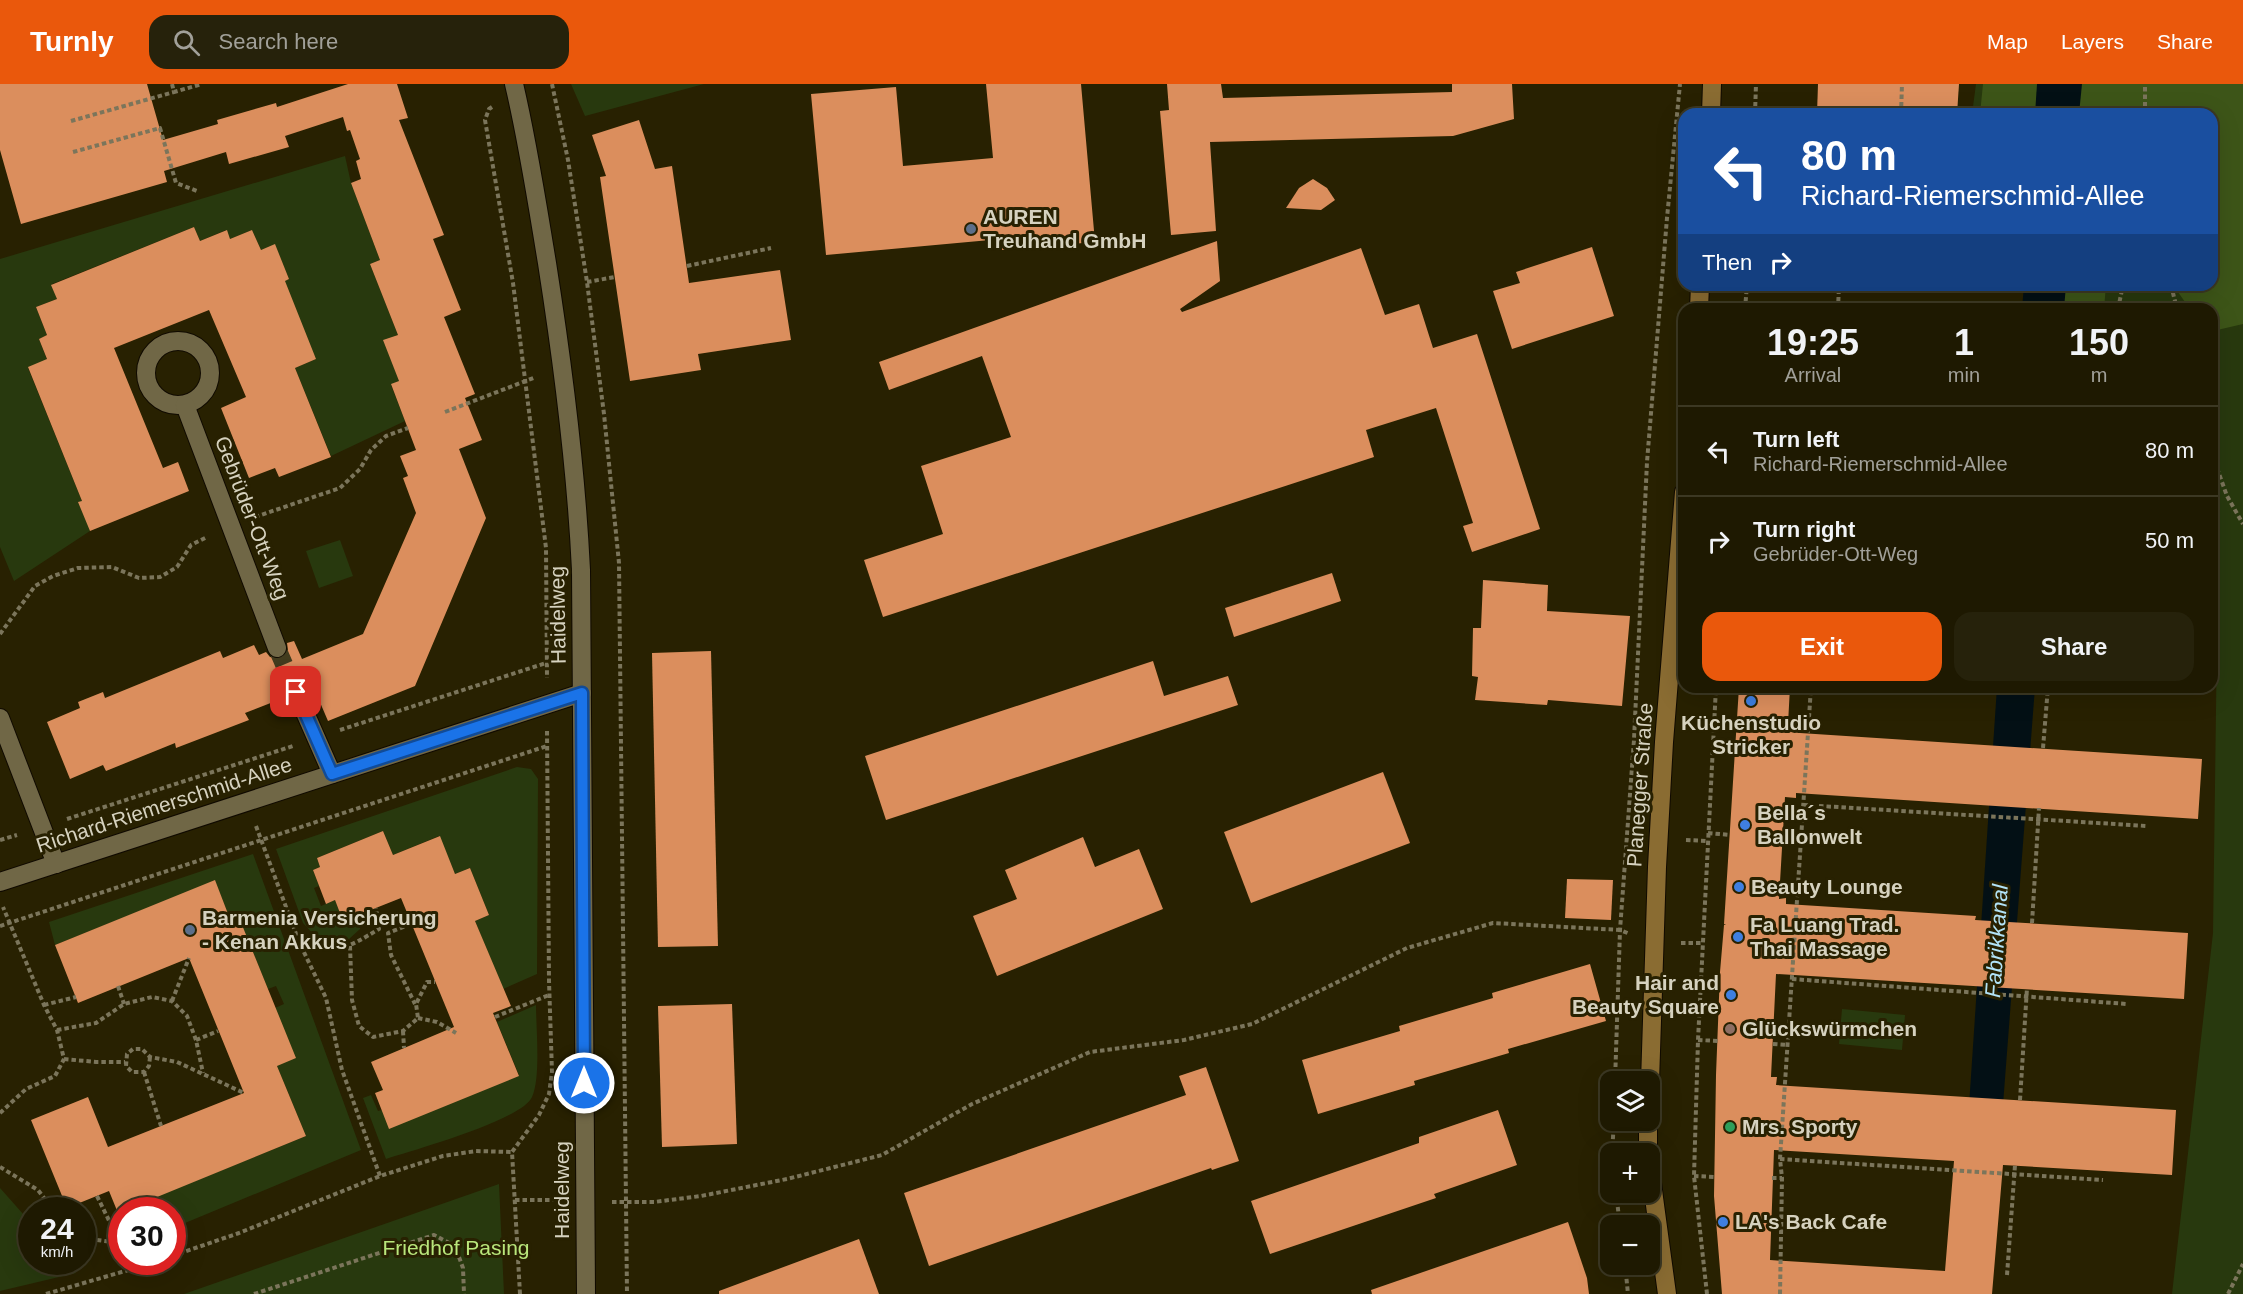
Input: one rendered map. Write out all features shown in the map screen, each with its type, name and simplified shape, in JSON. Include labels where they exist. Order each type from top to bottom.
[{"type":"main road","points":[[1711,108],[1712,84]]},
{"type":"main road","name":"Planegger Straße","points":[[1650,1071],[1664,742],[1678,567]]},
{"type":"main road","points":[[1655,1203],[1667,1294]]},
{"type":"street","name":"Haidelweg","points":[[514,84],[532,174],[564,367],[578,503],[582,693],[585,1294]]},
{"type":"street","name":"Gebrüder-Ott-Weg","points":[[185,405],[277,648]]},
{"type":"street","points":[[296,692],[332,774]]},
{"type":"street","name":"Richard-Riemerschmid-Allee","points":[[0,882],[582,693]]},
{"type":"street","points":[[0,717],[56,864]]},
{"type":"path","points":[[172,84],[174,92]]},
{"type":"path","points":[[71,121],[202,84]]},
{"type":"path","points":[[1615,1071],[1620,930],[1634,740],[1647,462],[1680,84]]},
{"type":"path","points":[[1755,108],[1756,84]]},
{"type":"path","points":[[1901,108],[1902,84]]},
{"type":"path","points":[[2145,84],[2145,108]]},
{"type":"path","points":[[73,152],[160,128],[176,183],[197,191]]},
{"type":"path","points":[[687,266],[771,249]]},
{"type":"path","points":[[587,282],[615,277]]},
{"type":"path","points":[[445,412],[564,367]]},
{"type":"path","points":[[0,634],[35,586],[53,576],[78,568],[112,567],[139,578],[160,577],[177,567],[191,545],[231,525],[340,488],[360,469],[371,450],[386,436],[408,428]]},
{"type":"path","points":[[2218,471],[2227,496],[2243,524]]},
{"type":"path","points":[[0,840],[546,663]]},
{"type":"path","points":[[1707,1294],[1694,1176],[1698,1040],[1716,693]]},
{"type":"path","points":[[1780,1294],[1782,1178],[1780,1160],[1811,693]]},
{"type":"path","points":[[2043,748],[2048,693]]},
{"type":"path","points":[[0,926],[547,747]]},
{"type":"path","points":[[247,803],[300,942],[326,998],[342,1070],[380,1176]]},
{"type":"path","points":[[1804,805],[2147,826]]},
{"type":"path","points":[[2032,922],[2039,808]]},
{"type":"path","points":[[1708,833],[1730,835]]},
{"type":"path","points":[[1782,838],[1801,839]]},
{"type":"path","points":[[1686,840],[1708,841]]},
{"type":"path","points":[[0,900],[44,1005],[57,1030],[64,1059],[55,1076],[26,1089],[0,1113]]},
{"type":"path","points":[[376,908],[379,929]]},
{"type":"path","points":[[515,1200],[654,1202],[701,1196],[787,1179],[882,1155],[972,1104],[1090,1052],[1184,1040],[1252,1024],[1407,948],[1493,923],[1620,930],[1654,942],[1703,943]]},
{"type":"path","points":[[379,929],[388,933],[411,924]]},
{"type":"path","points":[[300,942],[316,948],[333,950],[350,946],[379,929]]},
{"type":"path","points":[[388,933],[391,955],[416,1004],[418,1018]]},
{"type":"path","points":[[350,946],[352,1000],[359,1026],[373,1037],[403,1031],[418,1018]]},
{"type":"path","points":[[172,1001],[189,958]]},
{"type":"path","points":[[1792,979],[2127,1004]]},
{"type":"path","points":[[416,1004],[428,982],[435,981]]},
{"type":"path","points":[[118,986],[124,1004]]},
{"type":"path","points":[[2020,1100],[2027,988]]},
{"type":"path","points":[[495,1017],[549,995]]},
{"type":"path","points":[[44,1005],[76,997]]},
{"type":"path","points":[[57,1030],[96,1023],[124,1004],[152,997],[172,1001],[187,1016],[196,1040],[203,1073]]},
{"type":"path","points":[[418,1018],[437,1022],[456,1033]]},
{"type":"path","points":[[196,1040],[218,1031]]},
{"type":"path","points":[[403,1031],[404,1048]]},
{"type":"path","points":[[1698,1040],[1718,1041]]},
{"type":"path","points":[[1773,1044],[1788,1045]]},
{"type":"path","points":[[144,1072],[132,1072],[125,1062],[127,1054],[134,1049],[145,1051],[150,1057],[177,1062],[244,1093]]},
{"type":"path","points":[[144,1072],[149,1066],[150,1057]]},
{"type":"path","points":[[64,1059],[125,1062]]},
{"type":"path","points":[[144,1072],[160,1126]]},
{"type":"path","points":[[186,1251],[239,1233],[380,1176],[443,1156],[476,1151],[512,1152]]},
{"type":"path","points":[[1780,1160],[2103,1180]]},
{"type":"path","points":[[2007,1275],[2015,1165]]},
{"type":"path","points":[[0,1167],[38,1190],[43,1197]]},
{"type":"path","points":[[1694,1176],[1715,1177]]},
{"type":"path","points":[[1772,1178],[1782,1178]]},
{"type":"path","points":[[97,1196],[108,1218]]},
{"type":"path","points":[[254,1294],[267,1292],[434,1235],[455,1246],[463,1268],[464,1294]]},
{"type":"path","points":[[2228,1294],[2243,1264]]},
{"type":"path","points":[[46,1294],[109,1275]]},
{"type":"path","points":[[1626,1275],[1629,1294]]},
{"type":"green space","points":[[571,84],[704,84],[585,116]]},
{"type":"green space","points":[[1976,84],[2243,84],[2243,1294],[2172,1294],[2213,933],[2218,693],[2218,303],[2070,303],[2072,291],[2218,291],[2218,108],[1973,108]]},
{"type":"green space","points":[[1983,84],[2243,84],[2243,324],[2218,330],[2218,303],[2186,303],[2177,291],[2218,291],[2218,108],[1981,108]]},
{"type":"green space","points":[[345,156],[351,183],[380,260],[370,264],[398,335],[384,340],[399,381],[391,385],[405,421],[331,456],[295,368],[316,359],[275,285],[289,279],[275,245],[261,250],[252,230],[230,239],[226,230],[200,241],[194,227],[52,284],[57,299],[36,307],[47,335],[39,339],[47,360],[28,368],[82,501],[90,531],[14,581],[0,547],[0,259]]},
{"type":"green space","points":[[2030,291],[2106,291],[2104,303],[2028,303]]},
{"type":"green space","points":[[340,540],[353,576],[319,588],[306,551]]},
{"type":"green space","points":[[517,767],[531,769],[538,779],[537,974],[503,989],[475,921],[489,915],[470,868],[455,874],[439,836],[393,855],[383,831],[317,858],[320,867],[313,870],[319,886],[314,888],[321,906],[335,900],[343,921],[365,912],[360,929],[349,939],[332,942],[315,936],[303,923],[276,849]]},
{"type":"green space","points":[[253,854],[361,1150],[186,1223],[186,1197],[155,1197],[306,1136],[277,1066],[275,1008],[284,1004],[276,986],[268,989],[238,916],[230,919],[215,881],[55,945],[49,922]]},
{"type":"green space","points":[[536,1005],[535,1088],[532,1097],[524,1106],[509,1115],[466,1133],[386,1159],[363,1098],[371,1095],[378,1111],[519,1075],[497,1022]]},
{"type":"green space","points":[[1842,1009],[1905,1015],[1902,1050],[1839,1044]]},
{"type":"green space","name":"Friedhof Pasing","points":[[499,1184],[504,1294],[184,1294]]},
{"type":"green space","points":[[0,1188],[18,1208],[18,1275],[68,1275],[0,1291]]},
{"type":"water","points":[[2037,84],[2082,84],[2080,108],[2035,108]]},
{"type":"water","points":[[2024,291],[2066,291],[2064,303],[2022,303]]},
{"type":"water","name":"Fabrikkanal","points":[[1997,693],[2035,693],[1996,1196],[1965,1166]]},
{"type":"building","points":[[0,84],[147,84],[163,140],[218,124],[217,120],[276,103],[277,107],[348,84],[397,84],[408,118],[399,120],[444,235],[433,239],[461,310],[444,317],[475,394],[465,398],[482,440],[459,449],[486,518],[415,686],[328,721],[313,686],[307,688],[302,683],[292,682],[287,686],[286,697],[245,713],[249,720],[176,748],[175,743],[106,771],[103,765],[70,779],[47,722],[80,708],[78,702],[103,692],[105,698],[220,651],[223,658],[254,645],[259,655],[266,652],[270,657],[280,659],[288,650],[287,643],[294,641],[302,659],[363,634],[416,513],[403,478],[408,476],[400,456],[416,450],[391,384],[399,381],[383,340],[398,335],[370,264],[380,260],[351,183],[361,179],[356,161],[360,159],[343,117],[285,136],[289,147],[229,164],[226,152],[164,171],[167,182],[21,224],[0,150]]},
{"type":"building","points":[[986,84],[1081,84],[1095,242],[1002,250],[1001,239],[826,255],[811,94],[896,87],[903,166],[993,158]]},
{"type":"building","points":[[1167,84],[1221,84],[1223,98],[1452,92],[1452,84],[1512,84],[1514,119],[1453,136],[1210,142],[1216,231],[1171,235],[1160,111],[1169,110]]},
{"type":"building","points":[[1818,84],[1959,84],[1957,108],[1817,108]]},
{"type":"building","points":[[639,120],[655,169],[672,166],[689,283],[780,270],[791,340],[698,354],[701,370],[630,381],[600,177],[606,176],[592,135]]},
{"type":"building","points":[[1313,179],[1327,188],[1335,200],[1321,210],[1286,208],[1299,188]]},
{"type":"building","points":[[194,227],[200,241],[227,230],[230,239],[252,230],[261,250],[275,244],[289,279],[285,281],[316,359],[295,368],[331,457],[279,477],[275,468],[249,478],[221,408],[246,397],[209,310],[114,348],[163,468],[178,462],[189,491],[90,531],[78,502],[82,501],[28,367],[47,359],[39,339],[47,335],[36,307],[57,299],[51,285]]},
{"type":"building","points":[[1217,241],[1220,281],[1180,309],[1182,312],[1361,248],[1385,315],[1419,304],[1433,348],[1477,334],[1540,529],[1472,552],[1463,526],[1473,523],[1436,408],[1366,430],[1374,457],[883,617],[864,560],[943,534],[921,466],[1011,437],[982,356],[889,390],[879,362]]},
{"type":"building","points":[[1592,247],[1614,316],[1512,349],[1493,291],[1520,283],[1516,272]]},
{"type":"building","points":[[1332,573],[1341,601],[1234,637],[1225,608]]},
{"type":"building","points":[[1483,580],[1548,585],[1547,611],[1630,616],[1622,706],[1548,700],[1547,705],[1475,700],[1478,677],[1472,676],[1473,628],[1481,628]]},
{"type":"building","points":[[711,651],[718,946],[658,947],[652,653]]},
{"type":"building","points":[[1153,661],[1164,696],[1228,676],[1238,705],[886,820],[865,756]]},
{"type":"building","points":[[1739,693],[1790,693],[1788,724],[1800,725],[1800,733],[2202,759],[2198,819],[1796,793],[1796,798],[1785,797],[1779,899],[1786,898],[1786,904],[1976,916],[1975,920],[2188,933],[2184,999],[1776,974],[1771,1077],[1777,1077],[1776,1085],[2176,1110],[2172,1175],[2003,1165],[1992,1294],[1722,1294],[1714,1196],[1720,972],[1724,925],[1726,924],[1724,924]],"holes":[[[1774,1150],[1954,1161],[1945,1271],[1770,1260]]]},
{"type":"building","points":[[1383,772],[1410,843],[1251,903],[1224,832]]},
{"type":"building","points":[[383,831],[393,855],[440,836],[455,874],[470,868],[489,915],[475,921],[511,1006],[493,1013],[519,1076],[389,1129],[375,1093],[383,1090],[371,1062],[454,1027],[401,898],[343,921],[335,900],[326,904],[313,870],[320,867],[317,858]]},
{"type":"building","points":[[1083,837],[1095,867],[1139,849],[1163,909],[997,976],[973,916],[1017,899],[1005,870]]},
{"type":"building","points":[[1567,879],[1613,880],[1611,920],[1565,918]]},
{"type":"building","points":[[215,880],[230,919],[238,915],[296,1058],[277,1066],[306,1136],[157,1197],[111,1197],[109,1191],[94,1197],[62,1197],[31,1120],[88,1097],[108,1147],[244,1093],[189,958],[78,1003],[55,945]]},
{"type":"building","points":[[1590,964],[1606,1021],[1508,1049],[1509,1053],[1414,1081],[1415,1085],[1318,1114],[1302,1060],[1400,1031],[1399,1026],[1493,998],[1492,993]]},
{"type":"building","points":[[732,1004],[737,1144],[662,1147],[658,1006]]},
{"type":"building","points":[[1206,1067],[1239,1161],[1212,1170],[1211,1168],[929,1266],[904,1193],[1186,1095],[1179,1076]]},
{"type":"building","points":[[1498,1110],[1517,1165],[1434,1194],[1436,1198],[1270,1254],[1251,1201],[1419,1143],[1419,1137]]},
{"type":"building","points":[[1568,1222],[1587,1278],[1589,1294],[1372,1294],[1371,1290]]},
{"type":"building","points":[[859,1239],[879,1294],[719,1294],[719,1291]]},
{"type":"tunnel","points":[[277,648],[296,692]]},
{"type":"place","name":"AUREN Treuhand GmbH","points":[[971,229]]},
{"type":"place","name":"Küchenstudio Stricker","points":[[1751,701]]},
{"type":"place","name":"Bella´s Ballonwelt","points":[[1745,825]]},
{"type":"place","name":"Beauty Lounge","points":[[1739,887]]},
{"type":"place","name":"Barmenia Versicherung - Kenan Akkus","points":[[190,930]]},
{"type":"place","name":"Fa Luang Trad. Thai Massage","points":[[1738,937]]},
{"type":"place","name":"Hair and Beauty Square","points":[[1731,995]]},
{"type":"place","name":"Glückswürmchen","points":[[1730,1029]]},
{"type":"place","name":"Mrs. Sporty","points":[[1730,1127]]},
{"type":"place","name":"LA's Back Cafe","points":[[1723,1222]]},
{"type":"route","points":[[296,692],[332,774],[582,693],[584,1083]]}]
